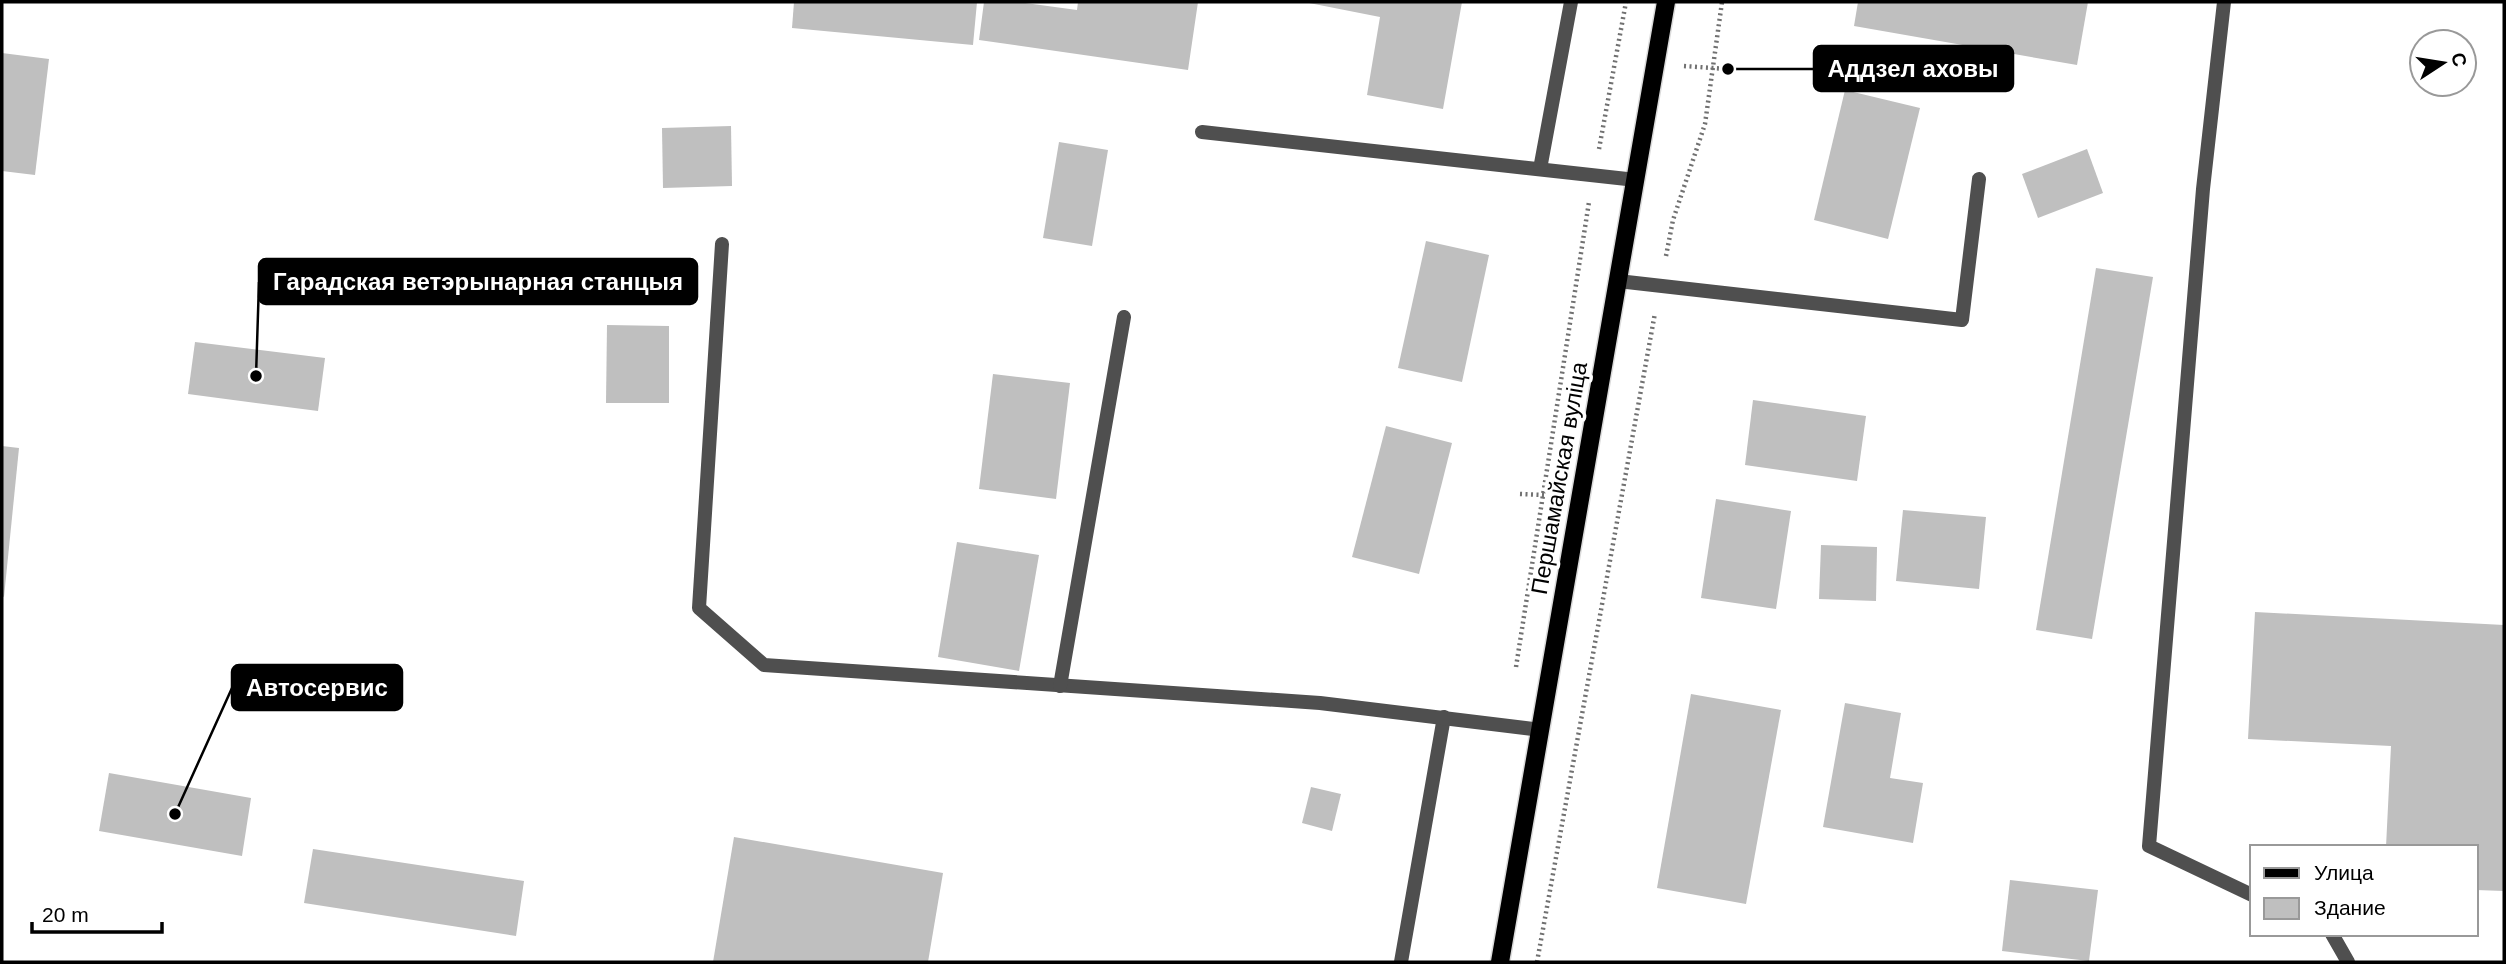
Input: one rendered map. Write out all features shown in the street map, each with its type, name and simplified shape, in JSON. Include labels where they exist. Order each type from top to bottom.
[{"type":"main road","name":"Першамайская вуліца","points":[[1500,962],[1666,2]]},
{"type":"street","points":[[1540,169],[1571,2]]},
{"type":"street","points":[[2224,2],[2202,203],[2149,846],[2250,894]]},
{"type":"street","points":[[1202,132],[1636,180]]},
{"type":"street","points":[[1618,281],[1962,320],[1979,179]]},
{"type":"street","points":[[722,244],[699,608],[764,665],[1320,703],[1541,730]]},
{"type":"street","points":[[1060,685],[1124,317]]},
{"type":"street","points":[[1401,962],[1444,717]]},
{"type":"street","points":[[2333,936],[2348,962]]},
{"type":"path","points":[[1515,672],[1594,174],[1626,2]]},
{"type":"path","points":[[1537,962],[1673,220],[1705,124],[1721,2]]},
{"type":"path","points":[[1655,64],[1728,69]]},
{"type":"building","points":[[794,2],[977,2],[973,45],[792,28]]},
{"type":"building","points":[[984,2],[1018,2],[1077,10],[1078,2],[1198,2],[1188,70],[979,40]]},
{"type":"building","points":[[1304,2],[1462,2],[1443,109],[1367,95],[1380,17]]},
{"type":"building","points":[[1858,2],[2088,2],[2077,65],[1854,26]]},
{"type":"building","points":[[2,53],[49,59],[35,175],[2,171]]},
{"type":"building","points":[[1845,90],[1920,108],[1888,239],[1814,220]]},
{"type":"building","points":[[731,126],[732,186],[663,188],[662,128]]},
{"type":"building","points":[[1059,142],[1108,150],[1092,246],[1043,238]]},
{"type":"building","points":[[2087,149],[2103,193],[2038,218],[2022,174]]},
{"type":"building","points":[[1426,241],[1489,255],[1462,382],[1398,368]]},
{"type":"building","points":[[2096,268],[2153,277],[2092,639],[2036,630]]},
{"type":"building","points":[[607,325],[669,326],[669,403],[606,403]]},
{"type":"building","points":[[195,342],[325,358],[318,411],[188,394]]},
{"type":"building","points":[[993,374],[1070,383],[1056,499],[979,489]]},
{"type":"building","points":[[1753,400],[1866,416],[1857,481],[1745,465]]},
{"type":"building","points":[[1386,426],[1452,443],[1419,574],[1352,557]]},
{"type":"building","points":[[2,446],[19,448],[4,597],[2,596]]},
{"type":"building","points":[[1716,499],[1791,511],[1776,609],[1701,598]]},
{"type":"building","points":[[1903,510],[1986,517],[1979,589],[1896,581]]},
{"type":"building","points":[[957,542],[1039,555],[1019,671],[938,657]]},
{"type":"building","points":[[1821,545],[1877,547],[1876,601],[1819,599]]},
{"type":"building","points":[[2255,612],[2504,625],[2504,891],[2478,890],[2478,845],[2386,845],[2391,746],[2248,739]]},
{"type":"building","points":[[1691,694],[1781,710],[1746,904],[1657,888]]},
{"type":"building","points":[[1845,703],[1901,713],[1890,778],[1923,783],[1913,843],[1823,827]]},
{"type":"building","points":[[109,773],[251,798],[242,856],[99,831]]},
{"type":"building","points":[[1311,787],[1341,794],[1332,831],[1302,823]]},
{"type":"building","points":[[734,837],[943,873],[928,962],[713,962]]},
{"type":"building","points":[[313,849],[524,881],[516,936],[304,903]]},
{"type":"building","points":[[2010,880],[2098,890],[2089,961],[2002,951]]},
{"type":"place","name":"Аддзел аховы","points":[[1728,69]]},
{"type":"place","name":"Гарадская ветэрынарная станцыя","points":[[256,376]]},
{"type":"place","name":"Автосервис","points":[[175,814]]}]
